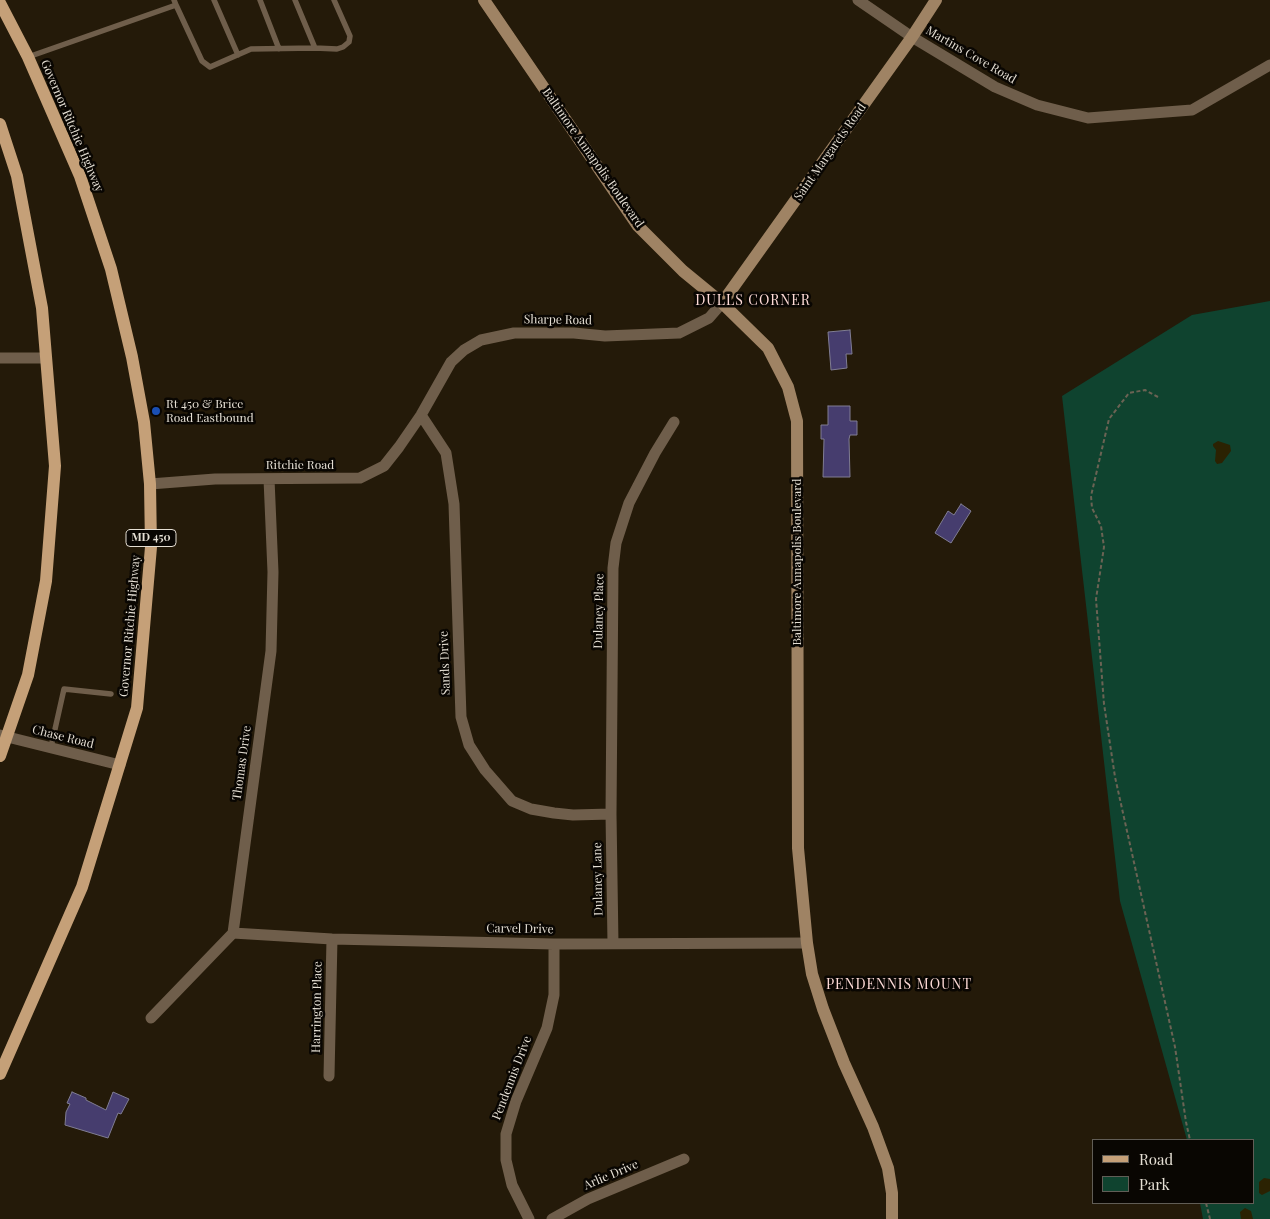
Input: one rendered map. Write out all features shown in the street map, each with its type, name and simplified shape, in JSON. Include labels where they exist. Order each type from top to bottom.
[{"type":"main road","name":"Baltimore Annapolis Boulevard","points":[[484,0],[638,226],[683,271],[722,303],[768,348],[788,386],[796,421],[798,848],[807,943],[812,974],[822,1009],[873,1127],[888,1168],[892,1192],[892,1219]]},
{"type":"main road","name":"Saint Margarets Road","points":[[722,303],[912,37],[936,0]]},
{"type":"main road","name":"Governor Ritchie Highway","points":[[0,2],[28,57],[80,176],[111,269],[132,358],[144,422],[150,484],[151,547],[137,708],[82,887],[0,1074]]},
{"type":"main road","points":[[0,124],[17,176],[42,308],[55,466],[46,581],[28,675],[3,736],[0,756]]},
{"type":"street","name":"Martins Cove Road","points":[[858,0],[912,37],[995,88],[1037,105],[1088,118],[1192,110],[1270,65]]},
{"type":"street","name":"Sharpe Road","points":[[421,415],[451,362],[464,350],[481,340],[514,333],[574,332],[605,336],[679,333],[709,318],[722,303]]},
{"type":"street","points":[[0,358],[46,358]]},
{"type":"street","name":"Ritchie Road","points":[[150,484],[216,478],[360,478],[384,466],[400,447],[421,415]]},
{"type":"street","name":"Sands Drive","points":[[421,415],[446,453],[454,504],[461,717],[469,745],[485,770],[512,801],[531,809],[554,813],[573,815],[611,814]]},
{"type":"street","name":"Dulaney Place","points":[[611,814],[613,568],[616,543],[629,503],[655,453],[674,422]]},
{"type":"street","name":"Thomas Drive","points":[[233,933],[271,650],[273,572],[269,479]]},
{"type":"street","name":"Chase Road","points":[[3,736],[120,765]]},
{"type":"street","name":"Dulaney Lane","points":[[611,814],[613,944]]},
{"type":"street","points":[[152,1018],[233,933]]},
{"type":"street","name":"Carvel Drive","points":[[233,933],[332,939],[554,944],[807,943]]},
{"type":"street","name":"Harrington Place","points":[[329,1076],[332,939]]},
{"type":"street","name":"Pendennis Drive","points":[[528,1219],[512,1185],[506,1160],[506,1134],[516,1101],[547,1028],[554,995],[554,944]]},
{"type":"street","name":"Arlie Drive","points":[[552,1219],[588,1199],[684,1159]]},
{"type":"lane","points":[[214,0],[238,55]]},
{"type":"lane","points":[[260,0],[279,49]]},
{"type":"lane","points":[[295,0],[315,48]]},
{"type":"lane","points":[[28,57],[175,3],[202,62],[210,67],[251,49],[336,49],[343,47],[349,42],[350,36],[334,0]]},
{"type":"lane","points":[[50,747],[64,689],[111,694]]},
{"type":"path","points":[[1158,397],[1145,390],[1129,393],[1109,419],[1091,496],[1092,508],[1101,526],[1104,547],[1096,599],[1104,704],[1116,777],[1175,1047],[1190,1139]]},
{"type":"path","points":[[1206,1204],[1210,1219]]},
{"type":"green space","points":[[1270,301],[1270,1219],[1203,1219],[1200,1204],[1255,1204],[1255,1139],[1187,1139],[1120,901],[1062,396],[1192,315]]},
{"type":"sand","points":[[1218,441],[1230,445],[1231,451],[1222,463],[1217,464],[1215,461],[1216,450],[1213,444]]},
{"type":"sand","points":[[1264,1178],[1270,1179],[1270,1191],[1262,1195],[1259,1193],[1259,1182]]},
{"type":"sand","points":[[1245,1208],[1251,1211],[1253,1219],[1241,1219],[1240,1212]]},
{"type":"building","points":[[850,330],[852,354],[846,354],[847,368],[831,370],[828,332]]},
{"type":"building","points":[[828,406],[850,406],[850,421],[857,421],[857,435],[850,435],[849,439],[850,477],[823,477],[824,439],[821,439],[821,425],[828,425]]},
{"type":"building","points":[[961,504],[971,511],[951,543],[935,533],[948,511],[954,515]]},
{"type":"building","points":[[72,1092],[106,1110],[113,1092],[129,1099],[121,1114],[118,1113],[108,1138],[65,1125],[66,1112],[70,1104],[67,1103]]},
{"type":"place","name":"Rt 450 & Brice Road Eastbound","points":[[156,411]]},
{"type":"district","name":"DULLS CORNER","points":[[753,301]]},
{"type":"district","name":"PENDENNIS MOUNT","points":[[899,985]]}]
